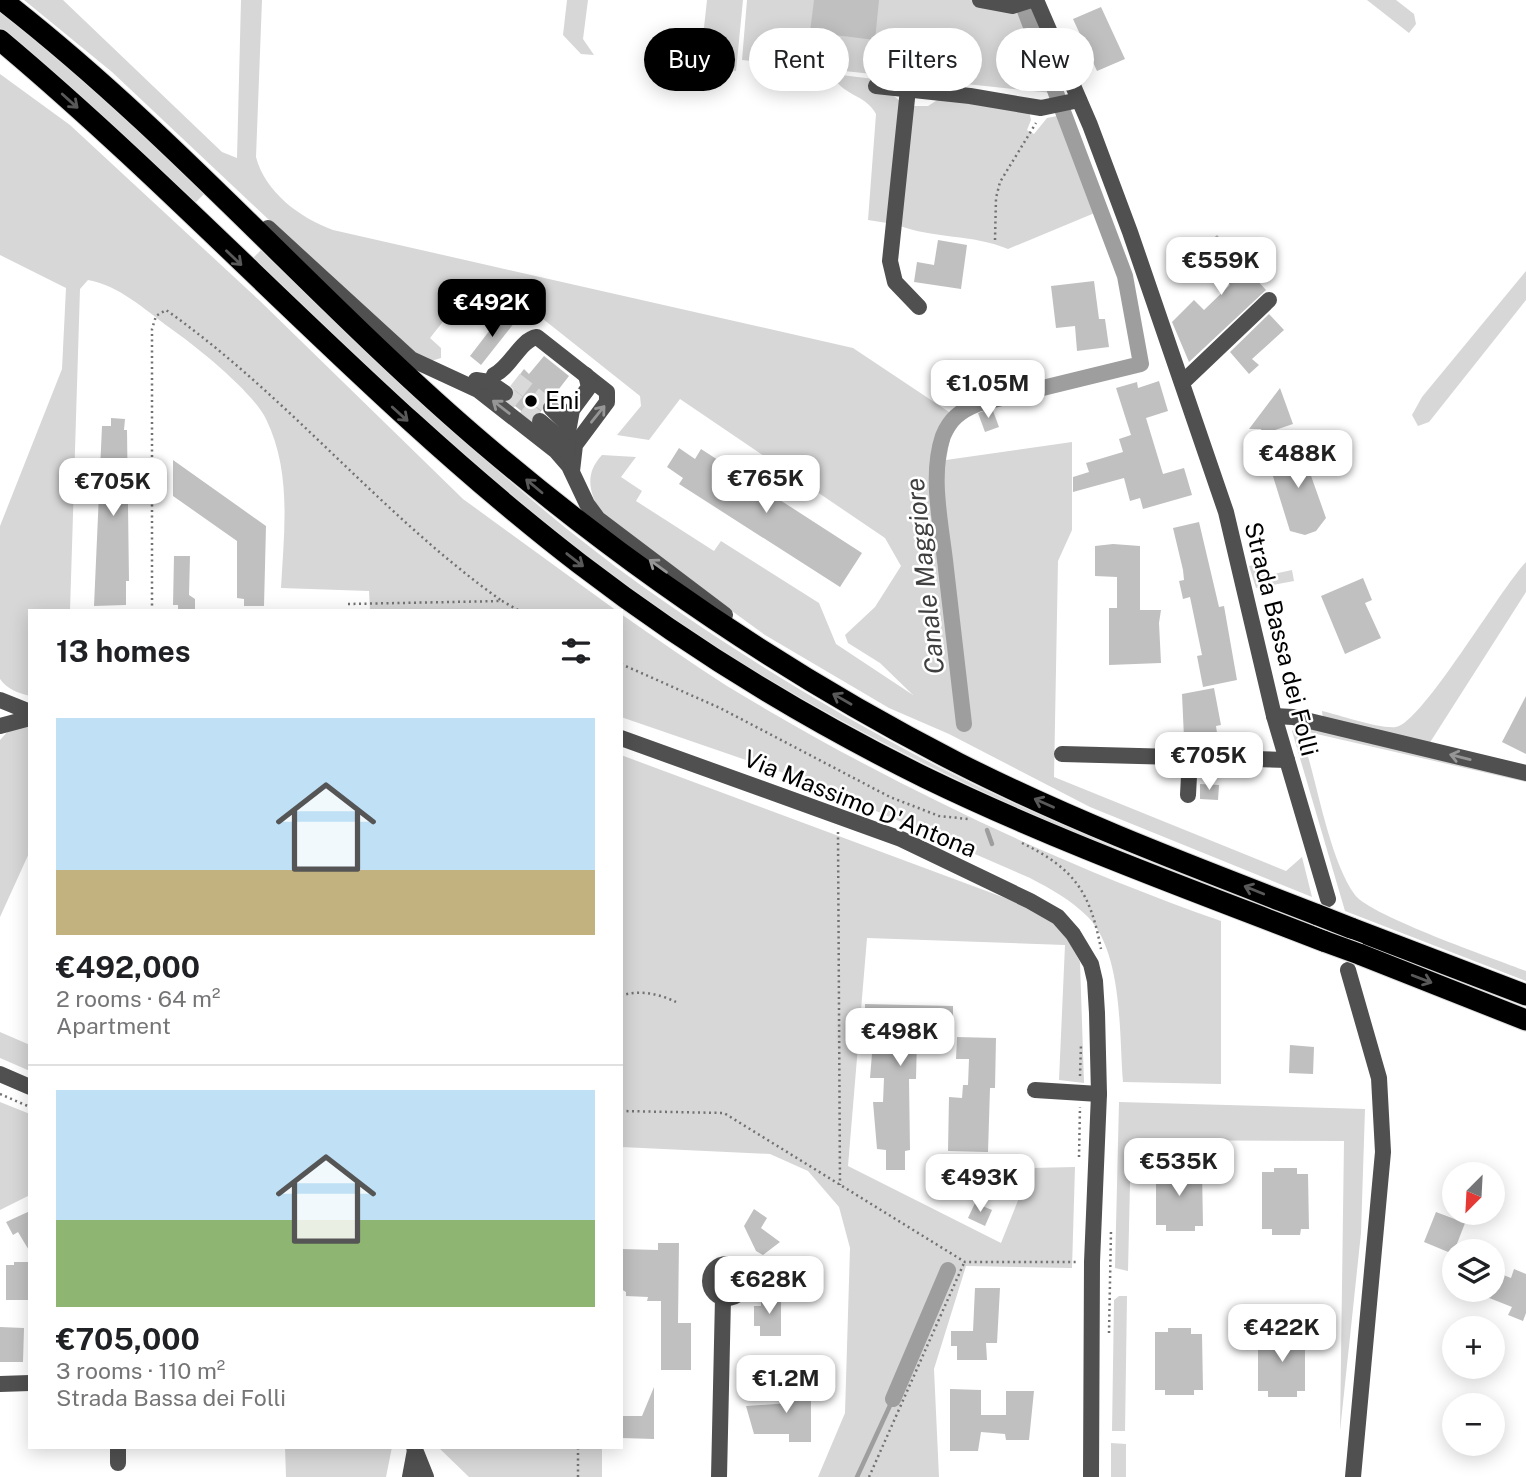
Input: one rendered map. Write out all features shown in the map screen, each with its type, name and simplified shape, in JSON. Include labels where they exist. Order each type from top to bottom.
[{"type":"highway","points":[[2,0],[121,99],[409,377],[533,485],[662,585],[810,681],[915,740],[1010,788],[1116,835],[1323,907],[1351,928],[1526,995]]},
{"type":"highway","points":[[0,40],[46,79],[429,439],[566,553],[692,644],[817,720],[960,794],[1081,847],[1326,942],[1354,962],[1526,1020]]},
{"type":"highway","points":[[0,50],[46,79]]},
{"type":"street","points":[[980,0],[1028,2]]},
{"type":"street","name":"Strada Bassa dei Folli","points":[[1028,2],[1063,104],[1130,232],[1229,520],[1274,716],[1323,907]]},
{"type":"street","points":[[908,91],[890,261],[895,282],[919,307]]},
{"type":"street","points":[[929,91],[1063,104]]},
{"type":"street","points":[[211,184],[279,238],[404,354],[424,368],[485,395],[556,451],[573,474]]},
{"type":"street","points":[[1183,382],[1269,300]]},
{"type":"street","points":[[494,376],[505,369],[535,337],[542,339],[607,392],[608,399],[575,445],[571,461],[573,474]]},
{"type":"street","points":[[449,378],[510,386],[506,375],[476,380]]},
{"type":"street","points":[[568,454],[572,410],[590,384],[586,375]]},
{"type":"street","points":[[568,435],[566,423],[546,415],[568,454],[573,474],[587,504],[606,526],[810,681]]},
{"type":"street","points":[[0,701],[28,711]]},
{"type":"street","points":[[0,701],[3,713],[0,725],[28,718]]},
{"type":"street","points":[[1274,716],[1293,717],[1526,773]]},
{"type":"street","name":"Via Massimo D'Antona","points":[[623,739],[901,839],[1030,901],[1058,918],[1085,954],[1095,981],[1099,1094],[1092,1262],[1091,1477]]},
{"type":"street","points":[[1062,754],[1287,761]]},
{"type":"street","points":[[1188,795],[1190,757]]},
{"type":"street","points":[[1353,1477],[1383,1152],[1378,1076],[1354,962]]},
{"type":"street","points":[[0,1074],[28,1086]]},
{"type":"street","points":[[1035,1090],[1099,1094]]},
{"type":"street","points":[[719,1477],[723,1298]]},
{"type":"street","points":[[0,1384],[28,1383]]},
{"type":"street","points":[[410,1477],[414,1449]]},
{"type":"street","points":[[414,1449],[426,1477]]},
{"type":"path","points":[[995,240],[996,198],[1000,182],[1038,120],[1063,104]]},
{"type":"path","points":[[152,609],[152,329],[156,316],[160,311],[166,310],[213,344],[385,506],[502,601],[516,609]]},
{"type":"path","points":[[348,604],[502,601]]},
{"type":"path","points":[[623,665],[720,708],[890,797],[939,816],[977,821]]},
{"type":"path","points":[[840,1185],[838,832],[848,836]]},
{"type":"path","points":[[1013,839],[1058,864],[1080,884],[1095,916],[1103,958]]},
{"type":"path","points":[[623,995],[629,992],[661,995],[676,1002]]},
{"type":"path","points":[[1079,1162],[1081,1036]]},
{"type":"path","points":[[0,1094],[28,1106]]},
{"type":"path","points":[[623,1111],[724,1113],[965,1262],[1078,1262],[1078,1250]]},
{"type":"path","points":[[869,1477],[965,1262]]},
{"type":"path","points":[[578,1449],[578,1477]]},
{"type":"shaded area","points":[[24,0],[63,0],[222,152],[237,158],[241,0],[262,0],[256,157],[267,181],[276,192],[308,218],[333,230],[853,348],[961,420],[950,438],[946,460],[1072,442],[1072,530],[1058,561],[1054,777],[1286,871],[1302,857],[1312,897],[1090,807],[949,734],[889,708],[765,635],[604,518],[592,494],[590,479],[602,455],[636,457],[621,477],[642,491],[636,501],[714,551],[721,541],[819,603],[836,644],[913,695],[880,663],[848,643],[845,635],[875,607],[901,566],[885,538],[680,399],[649,440],[617,435],[641,406],[640,396],[538,315],[464,295],[430,338],[441,348],[441,358],[428,362],[407,350],[112,72]]},
{"type":"shaded area","points":[[567,0],[588,0],[583,39],[594,55],[581,54],[563,35]]},
{"type":"shaded area","points":[[707,0],[743,0],[736,71],[735,28],[704,28]]},
{"type":"shaded area","points":[[747,0],[1014,0],[1025,28],[996,28],[996,87],[982,86],[982,28],[863,28],[863,73],[849,71],[849,28],[749,28],[749,61],[742,60]]},
{"type":"shaded area","points":[[1367,0],[1396,0],[1414,14],[1416,24],[1409,33]]},
{"type":"shaded area","points":[[0,11],[79,75],[206,192],[193,205],[0,28]]},
{"type":"shaded area","points":[[0,74],[70,125],[260,301],[463,499],[614,609],[370,609],[369,591],[281,588],[283,481],[280,460],[266,419],[237,383],[194,346],[121,293],[88,280],[80,289],[70,609],[28,609],[28,695],[17,692],[0,679],[0,526],[62,369],[66,288],[0,255]]},
{"type":"shaded area","points":[[849,76],[863,78],[863,91],[888,91],[901,102],[887,223],[868,220],[876,114],[866,102],[847,91]]},
{"type":"shaded area","points":[[939,99],[1029,111],[1031,120],[1027,130],[1034,134],[1047,118],[1057,116],[1097,212],[1008,249],[995,244],[925,233],[898,225],[913,106],[928,106]]},
{"type":"shaded area","points":[[264,247],[354,337],[493,467],[591,548],[677,611],[786,681],[937,766],[1024,808],[1171,872],[1027,812],[888,745],[820,709],[688,629],[573,547],[432,428],[250,261]]},
{"type":"shaded area","points":[[1526,271],[1526,300],[1429,422],[1418,426],[1412,415],[1422,397]]},
{"type":"shaded area","points":[[1526,562],[1526,592],[1429,744],[1323,720],[1322,711],[1389,727],[1396,727],[1408,720],[1442,680]]},
{"type":"shaded area","points":[[1265,563],[1269,575],[1292,570],[1294,581],[1256,588],[1249,566]]},
{"type":"shaded area","points":[[623,615],[727,686],[906,786],[1094,872],[1221,921],[1221,1084],[1123,1082],[1117,995],[1108,952],[1088,917],[1075,905],[1030,878],[807,781],[623,718]]},
{"type":"shaded area","points":[[28,724],[28,855],[0,917],[0,740],[10,729]]},
{"type":"shaded area","points":[[1298,725],[1526,776],[1526,782],[1308,732],[1307,753],[1327,827],[1339,865],[1355,895],[1366,904],[1408,925],[1526,971],[1526,981],[1345,911],[1292,731]]},
{"type":"shaded area","points":[[623,756],[1027,906],[1062,929],[1080,962],[1084,1083],[1059,1080],[1065,945],[867,938],[848,1166],[1001,1243],[1031,1168],[1075,1167],[1072,1268],[966,1266],[934,1369],[939,1477],[818,1477],[845,1413],[850,1248],[839,1207],[808,1171],[770,1154],[623,1147]]},
{"type":"shaded area","points":[[0,1032],[28,1044],[28,1070],[0,1058]]},
{"type":"shaded area","points":[[0,1102],[28,1113],[28,1196],[0,1210]]},
{"type":"shaded area","points":[[1119,1102],[1365,1109],[1361,1233],[1340,1431],[1344,1141],[1131,1140],[1128,1271],[1115,1268]]},
{"type":"shaded area","points":[[1119,1296],[1127,1296],[1125,1431],[1112,1431],[1114,1300]]},
{"type":"shaded area","points":[[1111,1443],[1126,1444],[1126,1477],[1111,1477]]},
{"type":"shaded area","points":[[285,1449],[392,1449],[386,1477],[286,1477]]},
{"type":"shaded area","points":[[440,1449],[602,1449],[602,1477],[469,1477]]},
{"type":"building","points":[[814,0],[879,0],[876,28],[863,28],[863,39],[849,37],[849,28],[810,28]]},
{"type":"building","points":[[1101,7],[1125,59],[1097,71],[1094,64],[1094,28],[1077,28],[1073,19]]},
{"type":"building","points":[[1217,235],[1241,261],[1257,245],[1270,259],[1253,276],[1266,290],[1189,362],[1172,322],[1194,300],[1204,310],[1230,285],[1199,251]]},
{"type":"building","points":[[938,240],[967,245],[961,289],[914,282],[917,262],[934,265]]},
{"type":"building","points":[[1094,281],[1099,319],[1105,319],[1109,347],[1077,351],[1075,326],[1056,328],[1051,286]]},
{"type":"building","points":[[503,313],[515,322],[481,365],[470,356]]},
{"type":"building","points":[[1269,314],[1284,330],[1252,359],[1259,365],[1249,374],[1230,352]]},
{"type":"building","points":[[544,356],[569,376],[555,394],[560,398],[544,400],[541,411],[530,418],[510,402],[515,393],[512,385],[524,369],[529,374]]},
{"type":"building","points":[[1159,381],[1168,411],[1146,418],[1163,474],[1184,468],[1192,495],[1143,509],[1140,498],[1130,501],[1124,478],[1073,492],[1073,477],[1089,472],[1086,463],[1123,452],[1119,439],[1131,435],[1116,388],[1137,382],[1138,388]]},
{"type":"building","points":[[1280,388],[1293,424],[1263,434],[1261,429],[1249,429]]},
{"type":"building","points":[[992,408],[999,427],[985,432],[978,413]]},
{"type":"building","points":[[111,418],[125,419],[124,430],[127,430],[129,581],[126,581],[126,605],[94,606],[102,426],[111,426]]},
{"type":"building","points":[[1301,446],[1307,462],[1316,459],[1319,470],[1310,473],[1326,518],[1316,531],[1305,535],[1290,531],[1267,457]]},
{"type":"building","points":[[679,448],[695,459],[701,449],[862,553],[840,587],[679,484],[683,478],[667,467]]},
{"type":"building","points":[[173,460],[266,526],[264,606],[244,606],[244,599],[237,598],[237,541],[173,496]]},
{"type":"building","points":[[1199,522],[1219,607],[1224,606],[1237,680],[1203,687],[1197,656],[1202,655],[1190,597],[1183,599],[1179,581],[1184,580],[1183,570],[1173,528]]},
{"type":"building","points":[[1095,546],[1140,546],[1140,610],[1161,610],[1161,663],[1109,665],[1109,608],[1117,608],[1117,577],[1095,576]]},
{"type":"building","points":[[174,556],[190,556],[189,595],[195,599],[195,609],[178,609],[178,605],[173,605]]},
{"type":"building","points":[[1363,578],[1372,600],[1365,603],[1381,638],[1345,654],[1321,596]]},
{"type":"building","points":[[1214,688],[1221,725],[1216,726],[1217,733],[1184,738],[1182,694]]},
{"type":"building","points":[[1526,696],[1526,754],[1502,742]]},
{"type":"building","points":[[1200,784],[1219,785],[1218,800],[1200,799]]},
{"type":"building","points":[[865,1004],[953,1006],[953,1038],[917,1038],[916,1079],[909,1079],[910,1150],[905,1151],[905,1170],[886,1170],[886,1150],[877,1149],[873,1102],[883,1102],[884,1078],[870,1078],[875,1017],[865,1017]]},
{"type":"building","points":[[957,1037],[996,1038],[995,1088],[990,1088],[988,1152],[948,1151],[949,1097],[962,1098],[963,1085],[968,1085],[969,1059],[956,1059]]},
{"type":"building","points":[[1290,1045],[1314,1047],[1313,1074],[1289,1073]]},
{"type":"building","points":[[1169,1164],[1191,1164],[1191,1170],[1202,1170],[1203,1226],[1195,1226],[1195,1231],[1166,1231],[1166,1225],[1156,1225],[1156,1168],[1169,1168]]},
{"type":"building","points":[[1274,1168],[1297,1168],[1297,1174],[1308,1174],[1309,1229],[1301,1229],[1300,1235],[1272,1235],[1272,1229],[1262,1229],[1262,1172],[1274,1172]]},
{"type":"building","points":[[975,1203],[992,1210],[985,1226],[968,1218]]},
{"type":"building","points":[[754,1209],[767,1218],[761,1228],[780,1242],[763,1255],[756,1251],[744,1226]]},
{"type":"building","points":[[28,1212],[28,1249],[18,1232],[13,1235],[6,1222]]},
{"type":"building","points":[[1436,1212],[1442,1214],[1442,1225],[1464,1225],[1459,1239],[1442,1239],[1442,1249],[1424,1242]]},
{"type":"building","points":[[658,1243],[679,1243],[678,1323],[691,1323],[691,1370],[661,1370],[661,1301],[647,1301],[648,1297],[626,1296],[623,1290],[623,1249],[658,1250]]},
{"type":"building","points":[[14,1262],[28,1262],[28,1300],[6,1300],[6,1265],[14,1265]]},
{"type":"building","points":[[1514,1269],[1526,1274],[1526,1313],[1523,1321],[1508,1315],[1512,1307],[1499,1302],[1505,1302],[1505,1276],[1511,1278]]},
{"type":"building","points":[[975,1288],[1000,1288],[997,1343],[986,1343],[987,1360],[957,1360],[957,1346],[951,1346],[951,1331],[973,1331]]},
{"type":"building","points":[[761,1294],[781,1295],[781,1336],[760,1336],[760,1326],[754,1326],[754,1306],[761,1306]]},
{"type":"building","points":[[0,1327],[24,1328],[23,1362],[0,1362]]},
{"type":"building","points":[[1168,1328],[1191,1328],[1191,1334],[1202,1334],[1203,1390],[1194,1390],[1194,1395],[1165,1395],[1165,1390],[1155,1390],[1155,1332],[1168,1332]]},
{"type":"building","points":[[1271,1330],[1293,1330],[1294,1335],[1305,1335],[1305,1391],[1297,1391],[1297,1397],[1268,1397],[1268,1391],[1258,1391],[1258,1334],[1271,1334]]},
{"type":"building","points":[[791,1381],[811,1381],[811,1442],[789,1442],[789,1434],[754,1434],[746,1406],[790,1403]]},
{"type":"building","points":[[654,1387],[654,1439],[623,1438],[623,1416],[642,1416]]},
{"type":"building","points":[[950,1389],[981,1390],[981,1415],[1006,1415],[1006,1391],[1034,1391],[1029,1440],[1006,1440],[1005,1434],[981,1432],[978,1451],[950,1451]]},
{"type":"waterway","name":"Canale Maggiore","points":[[964,724],[938,503],[937,468],[943,436],[956,416],[977,404],[1141,364],[1125,276],[1021,0]]},
{"type":"waterway","points":[[987,830],[992,844]]},
{"type":"waterway","points":[[893,1399],[948,1270]]},
{"type":"waterway","points":[[857,1477],[893,1399]]},
{"type":"tunnel","points":[[515,380],[551,408]]},
{"type":"tunnel","points":[[505,393],[540,421]]},
{"type":"place","name":"Eni","points":[[531,401]]}]
